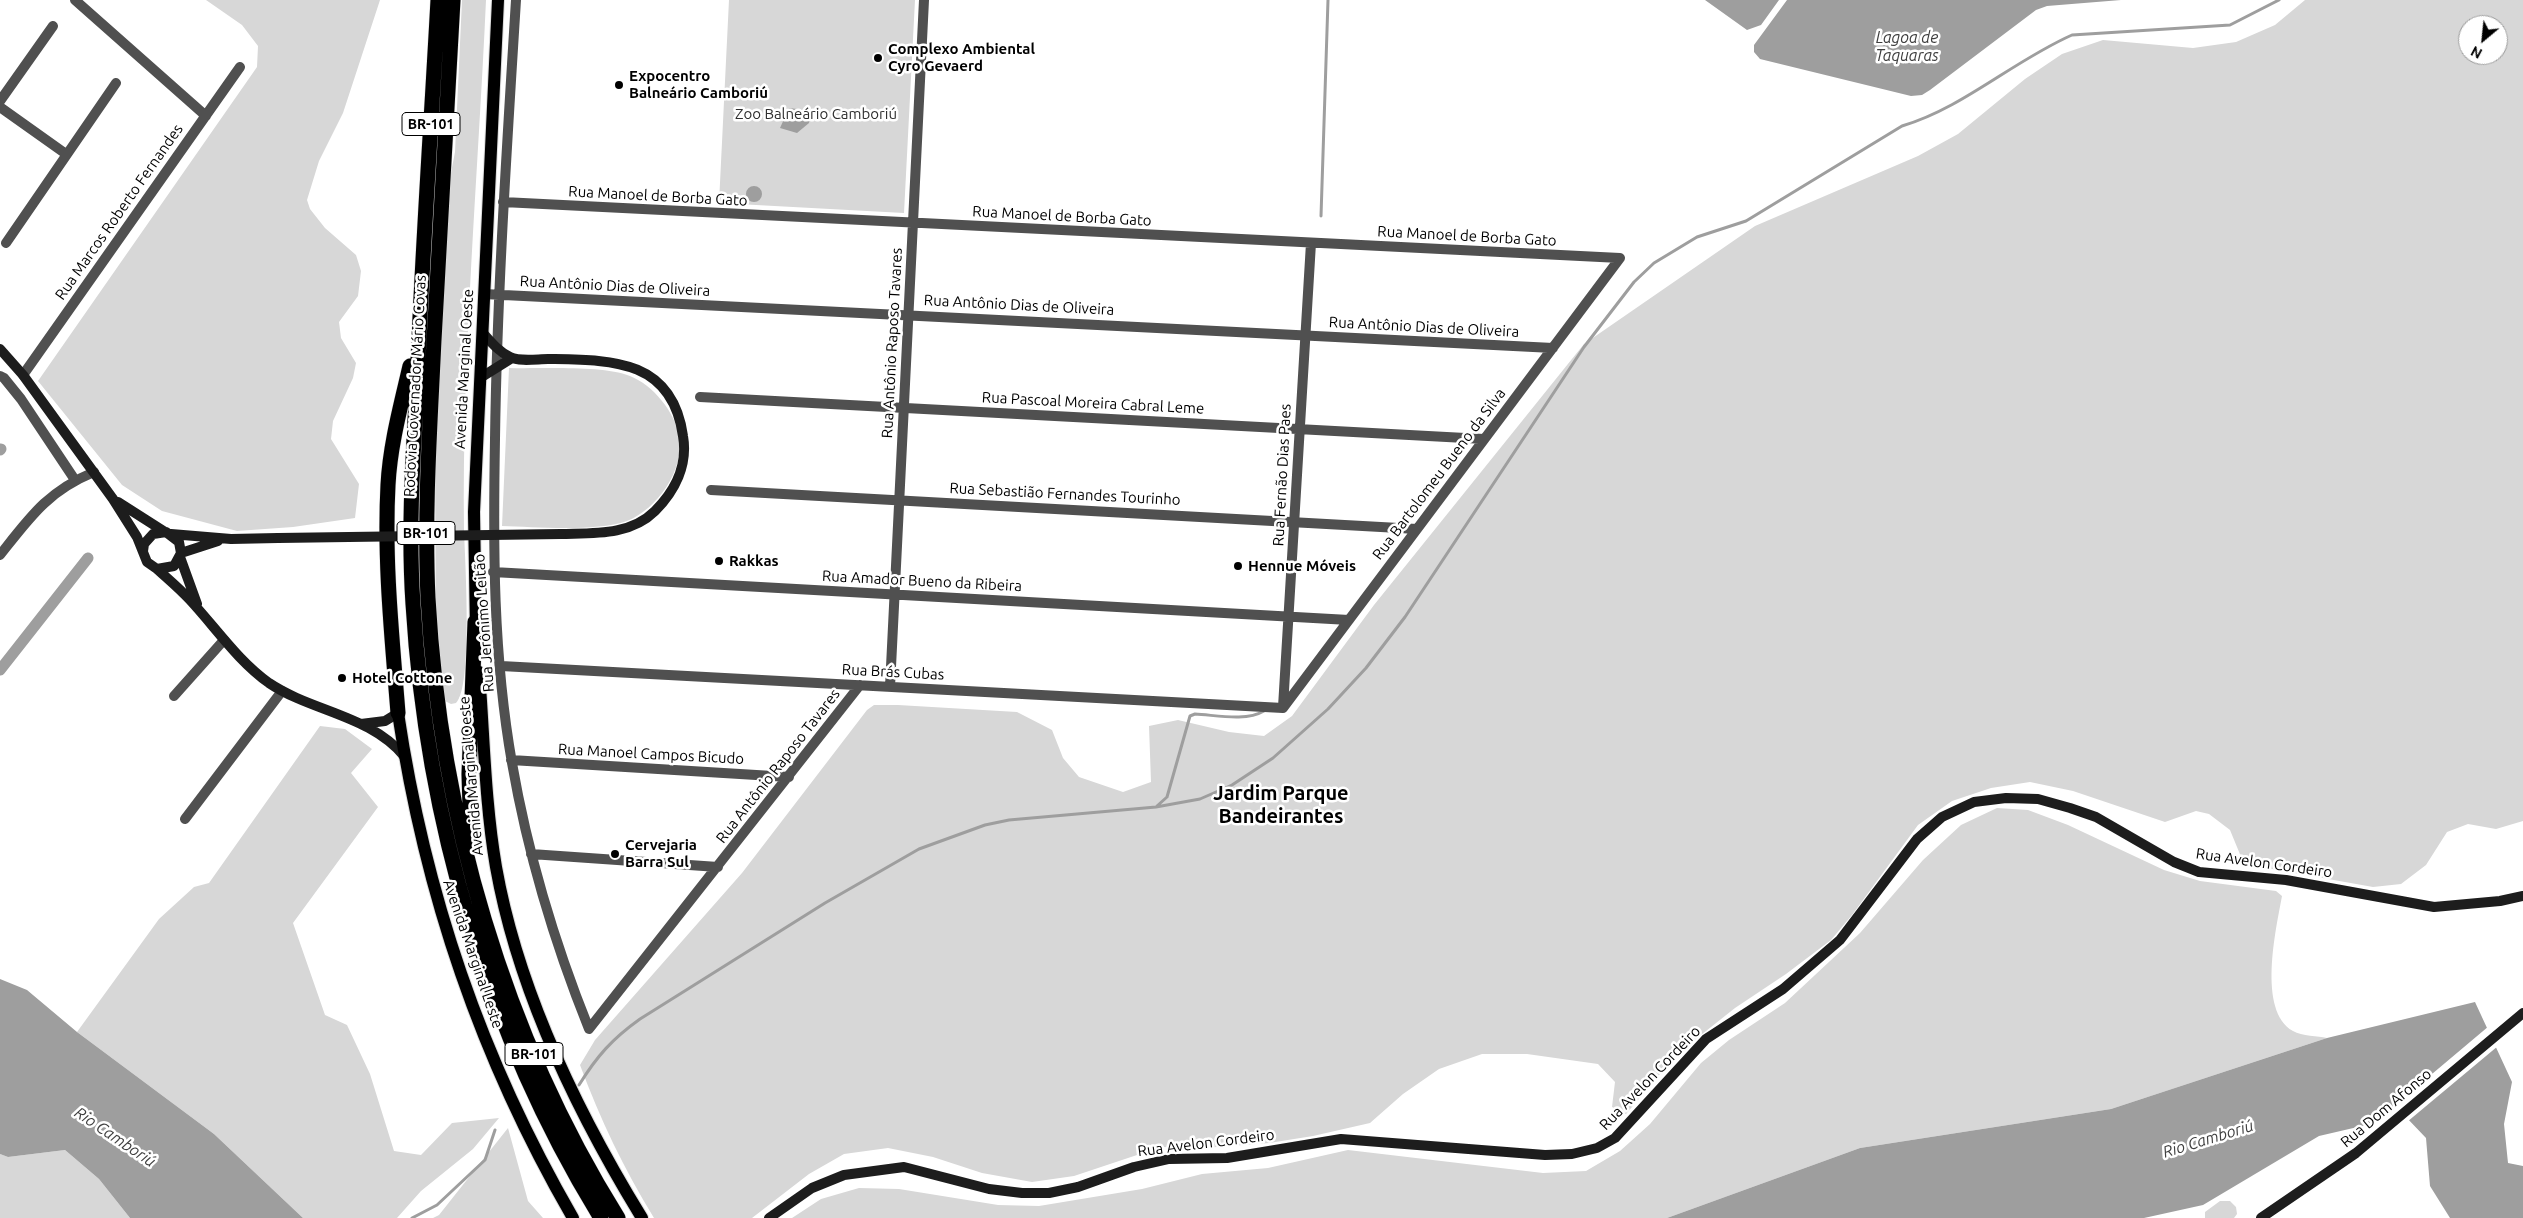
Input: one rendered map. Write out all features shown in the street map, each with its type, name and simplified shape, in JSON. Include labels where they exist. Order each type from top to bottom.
[{"type":"highway","name":"Rodovia Governador Mário Covas","points":[[438,0],[419,328],[412,494],[413,600],[420,684],[436,785],[462,897],[506,1024],[553,1130],[601,1218]]},
{"type":"highway","name":"Rodovia Governador Mário Covas","points":[[453,0],[429,447],[427,557],[430,634],[442,728],[452,788],[474,879],[500,964],[540,1069],[585,1161],[618,1218]]},
{"type":"highway","points":[[398,712],[388,553],[388,484],[392,452],[419,328]]},
{"type":"highway","points":[[474,879],[469,791],[475,622]]},
{"type":"main road","name":"Avenida Marginal Oeste","points":[[498,0],[474,512],[475,622],[490,833],[505,906],[534,1002],[559,1062],[606,1156],[642,1218]]},
{"type":"main road","points":[[143,551],[144,544],[153,534],[168,533],[231,538],[278,538],[600,533],[621,530],[653,514],[674,488],[684,458],[682,425],[672,402],[658,384],[647,374],[625,364],[606,360],[512,358],[497,348],[482,332]]},
{"type":"main road","points":[[0,349],[23,375],[113,499],[143,551],[147,562],[157,569],[200,612],[224,640],[261,676],[282,691],[362,724],[389,741],[405,757]]},
{"type":"main road","points":[[480,378],[512,358]]},
{"type":"main road","points":[[113,499],[168,533],[179,542],[181,554],[200,612]]},
{"type":"main road","points":[[157,569],[168,568],[181,554],[231,538]]},
{"type":"main road","points":[[362,724],[385,721],[398,712]]},
{"type":"main road","name":"Avenida Marginal Leste","points":[[398,712],[415,815],[431,880],[451,948],[477,1021],[528,1138],[572,1218]]},
{"type":"main road","name":"Rua Avelon Cordeiro","points":[[769,1218],[812,1188],[844,1175],[904,1167],[989,1189],[1022,1193],[1049,1193],[1078,1187],[1134,1167],[1169,1160],[1227,1158],[1341,1139],[1544,1155],[1572,1154],[1597,1148],[1615,1138],[1636,1118],[1682,1063],[1706,1039],[1782,989],[1840,940],[1917,839],[1942,817],[1974,802],[2014,798],[2038,800],[2070,808],[2096,817],[2174,862],[2200,872],[2286,880],[2434,907],[2500,902],[2523,896]]},
{"type":"main road","name":"Rua Dom Afonso","points":[[2262,1218],[2356,1153],[2523,1013]]},
{"type":"street","points":[[74,0],[206,116]]},
{"type":"street","name":"Rua Jerônimo Leitão","points":[[516,0],[499,291],[493,572],[511,760],[531,854],[555,939],[589,1029]]},
{"type":"street","name":"Rua Antônio Raposo Tavares","points":[[890,687],[924,0]]},
{"type":"street","points":[[0,101],[52,26]]},
{"type":"street","name":"Rua Marcos Roberto Fernandes","points":[[23,375],[240,67]]},
{"type":"street","points":[[6,243],[116,83]]},
{"type":"street","points":[[0,107],[66,154]]},
{"type":"street","points":[[487,236],[497,210],[503,202]]},
{"type":"street","name":"Rua Manoel de Borba Gato","points":[[503,202],[1620,258]]},
{"type":"street","name":"Rua Fernão Dias Paes","points":[[1283,708],[1311,243]]},
{"type":"street","name":"Rua Bartolomeu Bueno da Silva","points":[[1283,708],[1620,258]]},
{"type":"street","points":[[485,273],[499,291]]},
{"type":"street","name":"Rua Antônio Dias de Oliveira","points":[[484,294],[499,291],[516,296],[908,314],[1553,348]]},
{"type":"street","points":[[0,376],[4,378],[21,399],[75,480]]},
{"type":"street","name":"Rua Pascoal Moreira Cabral Leme","points":[[700,397],[1484,439]]},
{"type":"street","points":[[0,555],[30,516],[50,496],[75,480],[94,472]]},
{"type":"street","name":"Rua Sebastião Fernandes Tourinho","points":[[711,490],[1417,529]]},
{"type":"street","name":"Rua Amador Bueno da Ribeira","points":[[493,572],[1349,620]]},
{"type":"street","points":[[174,696],[224,640]]},
{"type":"street","name":"Rua Brás Cubas","points":[[501,666],[1283,708]]},
{"type":"street","name":"Rua Antônio Raposo Tavares","points":[[589,1029],[860,685]]},
{"type":"street","points":[[184,819],[282,691]]},
{"type":"street","name":"Rua Manoel Campos Bicudo","points":[[511,760],[789,777]]},
{"type":"street","points":[[531,854],[718,867]]},
{"type":"green space","points":[[206,0],[380,0],[343,113],[319,161],[307,200],[310,209],[325,228],[356,255],[361,271],[358,296],[339,322],[341,338],[356,363],[353,378],[333,421],[331,439],[359,484],[355,518],[293,527],[237,531],[162,511],[122,485],[38,381],[257,67],[258,46],[242,25]]},
{"type":"green space","points":[[462,0],[486,0],[465,398],[464,531],[467,622],[465,673],[461,692],[456,703],[451,704],[445,701],[436,637],[435,463],[449,183],[455,152]]},
{"type":"green space","name":"Zoo Balneário Camboriú","points":[[729,0],[915,0],[904,213],[719,203]]},
{"type":"green space","points":[[2305,0],[2523,0],[2523,821],[2496,829],[2468,824],[2447,832],[2426,865],[2401,884],[2373,887],[2244,864],[2230,830],[2209,814],[2196,811],[2165,822],[2073,791],[2030,782],[1991,788],[1952,801],[1918,825],[1852,915],[1831,940],[1786,974],[1735,1008],[1677,1054],[1626,1114],[1612,1107],[1615,1082],[1598,1064],[1527,1054],[1482,1054],[1439,1069],[1403,1094],[1370,1123],[1313,1136],[1269,1143],[1204,1148],[1161,1147],[1074,1176],[1032,1182],[982,1173],[933,1157],[888,1148],[844,1154],[809,1174],[752,1218],[654,1218],[613,1143],[580,1065],[595,1040],[742,873],[867,710],[874,705],[898,705],[1017,712],[1052,730],[1063,758],[1079,777],[1123,792],[1151,782],[1149,726],[1178,720],[1229,732],[1264,736],[1292,716],[1374,605],[1584,344],[1755,226],[1918,156],[1958,134],[2025,79],[2062,54],[2103,40],[2193,48],[2236,42],[2275,25]]},
{"type":"green space","points":[[509,368],[604,370],[630,376],[647,386],[662,400],[668,409],[677,427],[679,436],[678,462],[673,475],[658,498],[649,507],[627,521],[599,527],[502,526]]},
{"type":"green space","points":[[320,726],[345,729],[372,749],[351,773],[378,807],[293,923],[325,1015],[347,1025],[370,1074],[394,1151],[421,1155],[452,1123],[499,1118],[473,1149],[421,1191],[397,1218],[303,1218],[214,1134],[77,1032],[159,919],[194,887],[209,883]]},
{"type":"green space","points":[[1997,808],[2028,810],[2068,825],[2164,870],[2200,881],[2276,891],[2282,896],[2273,948],[2272,988],[2275,1006],[2282,1021],[2293,1031],[2327,1038],[2111,1109],[1860,1148],[1667,1218],[792,1218],[821,1199],[859,1188],[899,1189],[998,1205],[1039,1206],[1142,1189],[1202,1174],[1268,1168],[1348,1150],[1543,1173],[1586,1171],[1620,1151],[1650,1124],[1701,1063],[1729,1040],[1785,1003],[1860,933],[1923,860],[1961,825]]},
{"type":"green space","points":[[508,1128],[528,1201],[543,1218],[433,1218],[439,1215]]},
{"type":"green space","points":[[65,1150],[99,1179],[130,1218],[0,1218],[0,1154],[8,1157]]},
{"type":"green space","points":[[2220,1201],[2230,1201],[2236,1207],[2237,1214],[2234,1218],[2205,1218],[2205,1212]]},
{"type":"water","points":[[1705,0],[1779,0],[1761,25],[1747,30]]},
{"type":"water","name":"Lagoa de Taquaras","points":[[1787,0],[2121,0],[2047,6],[2036,10],[1930,90],[1922,95],[1911,96],[1760,59],[1754,52],[1754,45]]},
{"type":"water","points":[[789,108],[804,110],[810,116],[809,123],[797,133],[780,128]]},
{"type":"water","points":[[754,186],[762,194],[754,202],[746,194]]},
{"type":"water","name":"Rio Camboriú","points":[[0,979],[27,990],[77,1032],[214,1134],[303,1218],[130,1218],[99,1179],[65,1150],[8,1157],[0,1154]]},
{"type":"water","name":"Rio Camboriú","points":[[2475,1002],[2512,1082],[2504,1124],[2508,1163],[2523,1166],[2523,1218],[2450,1218],[2430,1186],[2426,1138],[2405,1116],[2319,1136],[2203,1205],[2144,1218],[1667,1218],[1860,1148],[2111,1109],[2327,1038]]},
{"type":"pier","points":[[2489,1026],[2498,1046],[2407,1122],[2404,1119],[2369,1127]]},
{"type":"waterway","points":[[1321,216],[1328,0]]},
{"type":"waterway","points":[[579,1085],[592,1065],[606,1049],[640,1019],[825,903],[919,849],[985,825],[1009,820],[1156,807],[1200,799],[1232,785],[1273,758],[1328,709],[1366,668],[1405,617],[1584,347],[1634,282],[1654,263],[1697,237],[1746,221],[1902,126],[1946,108],[2029,58],[2072,35],[2230,25],[2279,0]]},
{"type":"waterway","points":[[0,670],[88,558]]},
{"type":"waterway","points":[[1157,806],[1167,797],[1190,716],[1195,714],[1239,717],[1264,711]]},
{"type":"waterway","points":[[412,1218],[437,1205],[485,1160],[495,1130]]},
{"type":"place","name":"Complexo Ambiental Cyro Gevaerd","points":[[878,58]]},
{"type":"place","name":"Expocentro Balneário Camboriú","points":[[619,85]]},
{"type":"place","name":"Rakkas","points":[[719,561]]},
{"type":"place","name":"Hennue Móveis","points":[[1238,566]]},
{"type":"place","name":"Hotel Cottone","points":[[342,678]]},
{"type":"place","name":"Cervejaria Barra Sul","points":[[615,854]]},
{"type":"district","name":"Jardim Parque Bandeirantes","points":[[1281,804]]}]
